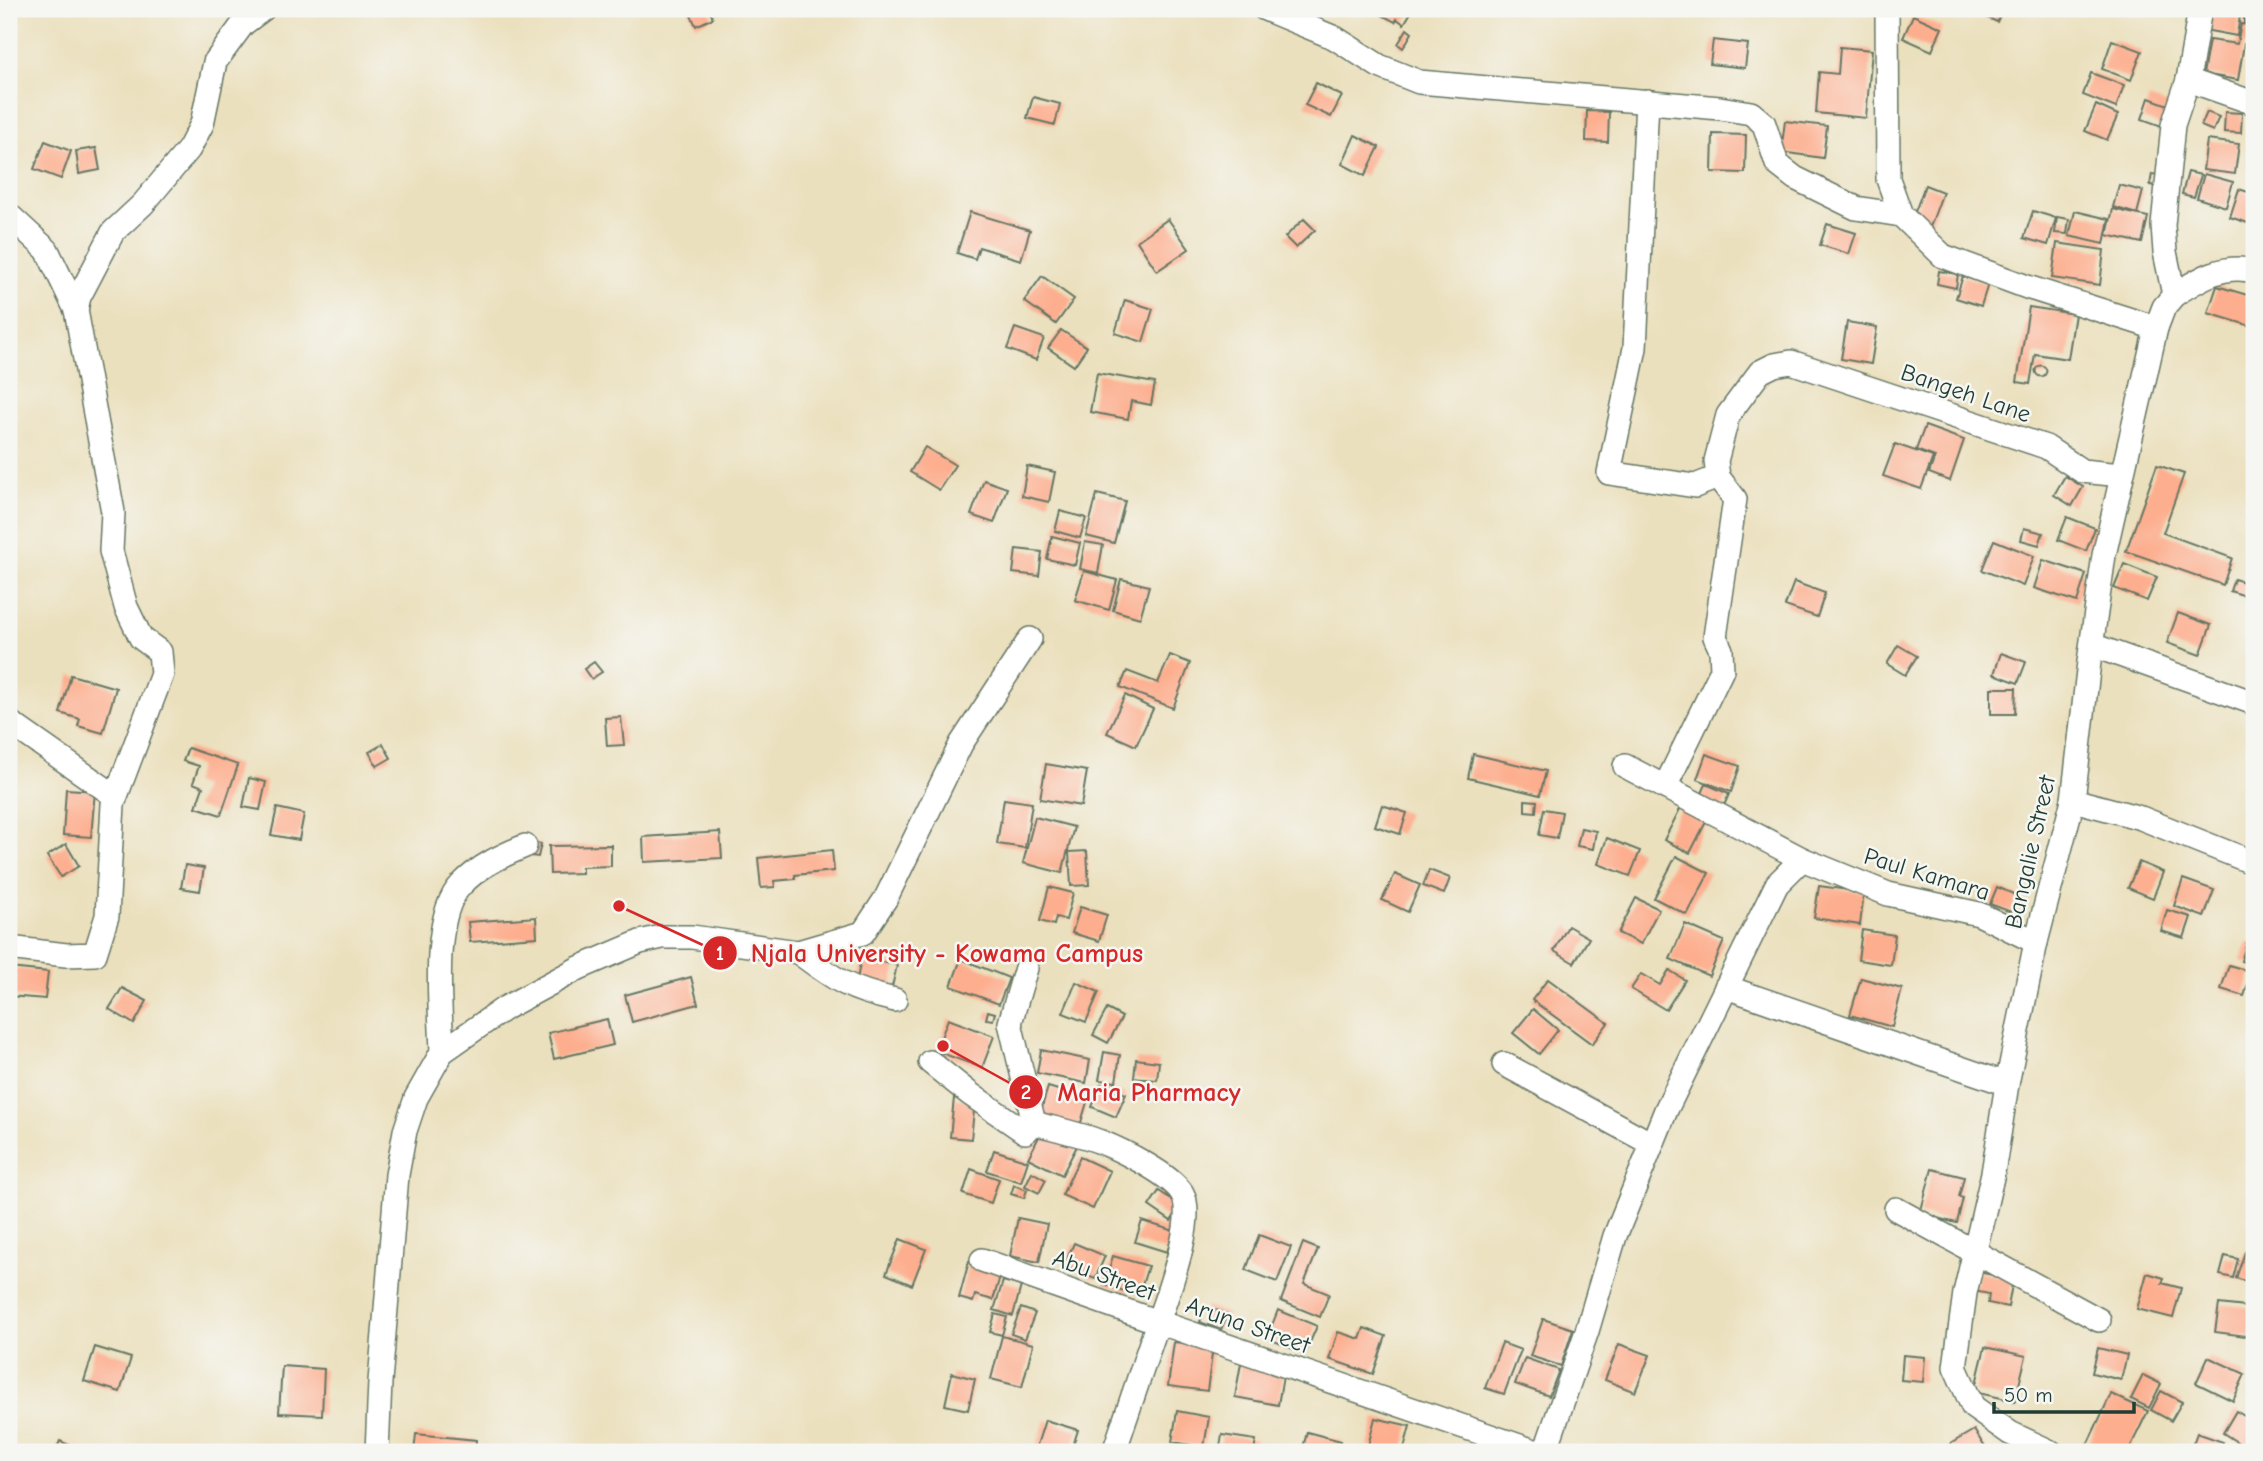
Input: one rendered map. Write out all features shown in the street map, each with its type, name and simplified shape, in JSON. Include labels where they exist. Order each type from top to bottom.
[{"type":"street","points":[[76,310],[79,297],[113,232],[143,204],[189,149],[202,124],[215,62],[243,24],[263,9]]},
{"type":"street","points":[[1265,9],[1335,38],[1379,65],[1419,82],[1751,113],[1764,124],[1777,164],[1796,178],[1856,208],[1901,215]]},
{"type":"street","points":[[1887,9],[1888,179],[1901,215],[1942,256],[2027,287],[2165,310]]},
{"type":"street","points":[[2165,310],[2163,225],[2173,125],[2188,80],[2200,9]]},
{"type":"street","points":[[2188,80],[2254,103]]},
{"type":"street","points":[[1647,102],[1635,348],[1609,473],[1695,486],[1718,477],[1735,499],[1715,637],[1721,650],[1722,670],[1665,787]]},
{"type":"street","points":[[9,215],[47,250],[76,310],[113,512],[111,551],[126,607],[141,638],[160,652],[162,674],[113,804],[107,916],[95,954],[66,954],[9,947]]},
{"type":"street","points":[[2165,310],[2200,278],[2218,271],[2240,268],[2254,271]]},
{"type":"street","name":"Bangalie Street","points":[[2051,1452],[2010,1433],[1973,1407],[1955,1367],[1965,1293],[1993,1173],[2007,1084],[2036,942],[2073,800],[2104,555],[2121,475],[2165,310]]},
{"type":"street","name":"Bangeh Lane","points":[[1718,477],[1716,461],[1728,415],[1760,372],[1774,365],[1791,362],[2046,447],[2082,471],[2121,475]]},
{"type":"street","points":[[377,1452],[387,1279],[404,1131],[416,1098],[442,1052],[505,1008],[579,968],[640,942],[662,937],[692,937],[798,952],[863,933],[886,898],[961,744],[1030,639]]},
{"type":"street","points":[[2092,645],[2254,703]]},
{"type":"street","points":[[9,722],[116,796]]},
{"type":"street","name":"Paul Kamara","points":[[1625,766],[1802,859],[1888,894],[1979,914],[2036,942]]},
{"type":"street","points":[[2073,800],[2141,818],[2254,863]]},
{"type":"street","points":[[442,1052],[440,935],[446,909],[460,885],[494,858],[525,846]]},
{"type":"street","points":[[1545,1452],[1587,1331],[1615,1236],[1666,1110],[1777,884],[1802,859]]},
{"type":"street","points":[[9,929],[9,941]]},
{"type":"street","points":[[798,952],[846,986],[895,1000]]},
{"type":"street","points":[[1027,968],[1010,1023],[1029,1127]]},
{"type":"street","points":[[1726,987],[2007,1084]]},
{"type":"street","name":"Aruna Street","points":[[930,1062],[970,1094],[1029,1127],[1101,1142],[1163,1174],[1182,1194],[1186,1221],[1181,1248],[1158,1322],[1537,1452]]},
{"type":"street","points":[[1504,1064],[1652,1144]]},
{"type":"street","points":[[1896,1209],[2099,1320]]},
{"type":"street","name":"Abu Street","points":[[982,1261],[1158,1322],[1114,1452]]},
{"type":"building","points":[[688,9],[709,9],[713,18],[696,26]]},
{"type":"building","points":[[1386,9],[1413,9],[1404,24],[1382,15]]},
{"type":"building","points":[[1967,9],[2003,9],[1997,22]]},
{"type":"building","points":[[2208,9],[2241,9],[2237,36],[2204,30]]},
{"type":"building","points":[[2244,9],[2254,9],[2254,23],[2244,23]]},
{"type":"building","points":[[1913,15],[1942,28],[1932,51],[1903,38]]},
{"type":"building","points":[[2241,24],[2254,26],[2254,46],[2244,44],[2238,80],[2203,74],[2209,40],[2237,44]]},
{"type":"building","points":[[1407,29],[1412,33],[1403,48],[1398,44]]},
{"type":"building","points":[[1713,40],[1748,44],[1745,68],[1710,64]]},
{"type":"building","points":[[2112,40],[2142,51],[2131,80],[2102,69]]},
{"type":"building","points":[[1840,47],[1872,50],[1866,118],[1816,113],[1819,72],[1838,74]]},
{"type":"building","points":[[2091,73],[2124,85],[2116,108],[2083,95]]},
{"type":"building","points":[[1316,83],[1342,96],[1331,117],[1305,105]]},
{"type":"building","points":[[1033,97],[1060,104],[1055,125],[1027,118]]},
{"type":"building","points":[[2149,98],[2174,107],[2167,128],[2142,119]]},
{"type":"building","points":[[2096,105],[2118,115],[2107,140],[2085,131]]},
{"type":"building","points":[[1587,111],[1609,112],[1608,142],[1586,141]]},
{"type":"building","points":[[2207,112],[2219,117],[2213,131],[2201,126]]},
{"type":"building","points":[[2225,112],[2242,113],[2241,133],[2224,132]]},
{"type":"building","points":[[1785,121],[1827,126],[1823,158],[1781,152]]},
{"type":"building","points":[[1713,134],[1746,135],[1745,173],[1712,172]]},
{"type":"building","points":[[1355,135],[1379,147],[1365,176],[1342,164]]},
{"type":"building","points":[[2207,140],[2239,144],[2235,174],[2203,170]]},
{"type":"building","points":[[45,141],[71,151],[61,179],[34,169]]},
{"type":"building","points":[[96,148],[100,170],[79,174],[76,151]]},
{"type":"building","points":[[2188,172],[2201,175],[2194,197],[2182,194]]},
{"type":"building","points":[[2152,174],[2165,176],[2163,187],[2150,185]]},
{"type":"building","points":[[2204,174],[2233,182],[2226,207],[2197,198]]},
{"type":"building","points":[[1925,185],[1943,192],[1930,227],[1912,220]]},
{"type":"building","points":[[2119,185],[2143,191],[2137,214],[2113,207]]},
{"type":"building","points":[[2239,189],[2254,194],[2254,225],[2230,217]]},
{"type":"building","points":[[2113,209],[2148,217],[2142,243],[2107,235]]},
{"type":"building","points":[[2033,211],[2056,218],[2048,245],[2024,238]]},
{"type":"building","points":[[2075,211],[2109,219],[2104,244],[2069,236]]},
{"type":"building","points":[[970,212],[1030,230],[1021,260],[979,247],[975,259],[957,253]]},
{"type":"building","points":[[2057,217],[2069,219],[2067,234],[2055,233]]},
{"type":"building","points":[[1168,219],[1189,249],[1157,271],[1137,241]]},
{"type":"building","points":[[1304,219],[1315,230],[1296,248],[1285,237]]},
{"type":"building","points":[[1827,224],[1856,233],[1849,254],[1820,245]]},
{"type":"building","points":[[2057,243],[2104,250],[2100,285],[2052,278]]},
{"type":"building","points":[[1939,271],[1958,274],[1956,288],[1937,284]]},
{"type":"building","points":[[1042,276],[1074,299],[1056,324],[1024,301]]},
{"type":"building","points":[[1963,276],[1988,284],[1981,306],[1956,298]]},
{"type":"building","points":[[2217,286],[2254,297],[2254,327],[2208,313]]},
{"type":"building","points":[[1125,300],[1153,309],[1143,342],[1115,333]]},
{"type":"building","points":[[2029,307],[2075,314],[2068,359],[2035,354],[2030,384],[2017,382]]},
{"type":"building","points":[[1847,322],[1877,327],[1871,364],[1841,359]]},
{"type":"building","points":[[1015,328],[1044,338],[1036,360],[1007,349]]},
{"type":"building","points":[[1061,330],[1087,347],[1074,366],[1048,348]]},
{"type":"building","points":[[2041,365],[2047,371],[2041,377],[2035,371]]},
{"type":"building","points":[[1097,373],[1155,383],[1151,405],[1131,401],[1128,419],[1090,412]]},
{"type":"building","points":[[1925,426],[1964,440],[1950,481],[1929,473],[1935,457],[1916,450]]},
{"type":"building","points":[[1895,444],[1933,457],[1921,489],[1883,476]]},
{"type":"building","points":[[925,447],[955,465],[939,490],[910,472]]},
{"type":"building","points":[[2157,465],[2184,474],[2163,533],[2232,558],[2223,585],[2126,551]]},
{"type":"building","points":[[1027,466],[1055,472],[1049,502],[1022,496]]},
{"type":"building","points":[[2065,476],[2083,487],[2072,506],[2054,495]]},
{"type":"building","points":[[984,480],[1007,488],[994,523],[971,515]]},
{"type":"building","points":[[1097,494],[1125,501],[1114,543],[1086,536]]},
{"type":"building","points":[[1060,511],[1086,518],[1080,538],[1055,531]]},
{"type":"building","points":[[2067,517],[2095,528],[2086,551],[2058,540]]},
{"type":"building","points":[[2024,528],[2043,533],[2039,545],[2021,540]]},
{"type":"building","points":[[1052,536],[1080,543],[1075,565],[1047,559]]},
{"type":"building","points":[[1994,540],[2034,556],[2023,586],[1982,570]]},
{"type":"building","points":[[1085,542],[1103,545],[1098,573],[1080,569]]},
{"type":"building","points":[[1016,549],[1042,552],[1039,576],[1013,573]]},
{"type":"building","points":[[2043,560],[2086,574],[2077,602],[2034,588]]},
{"type":"building","points":[[2124,564],[2157,577],[2147,601],[2114,588]]},
{"type":"building","points":[[1084,571],[1117,580],[1109,610],[1075,600]]},
{"type":"building","points":[[1121,579],[1149,586],[1140,618],[1113,610]]},
{"type":"building","points":[[2234,579],[2254,585],[2252,598],[2230,591]]},
{"type":"building","points":[[1794,582],[1825,593],[1817,617],[1785,606]]},
{"type":"building","points":[[2178,613],[2211,625],[2200,655],[2167,643]]},
{"type":"building","points":[[1898,645],[1917,656],[1905,675],[1887,664]]},
{"type":"building","points":[[2001,653],[2026,662],[2018,683],[1994,674]]},
{"type":"building","points":[[1170,655],[1190,663],[1173,708],[1120,687],[1127,671],[1158,683]]},
{"type":"building","points":[[594,662],[602,672],[591,679],[584,669]]},
{"type":"building","points":[[71,675],[116,688],[103,733],[78,726],[80,719],[60,713]]},
{"type":"building","points":[[1991,688],[2016,688],[2015,714],[1991,714]]},
{"type":"building","points":[[1125,695],[1153,709],[1136,746],[1107,733]]},
{"type":"building","points":[[621,717],[624,745],[607,746],[605,718]]},
{"type":"building","points":[[383,744],[391,758],[377,766],[369,752]]},
{"type":"building","points":[[188,748],[238,765],[221,815],[196,807],[203,787],[193,783],[199,766],[183,761]]},
{"type":"building","points":[[1473,754],[1546,771],[1540,795],[1468,778]]},
{"type":"building","points":[[1706,754],[1740,766],[1731,792],[1697,779]]},
{"type":"building","points":[[1046,764],[1087,771],[1081,806],[1040,799]]},
{"type":"building","points":[[249,778],[266,782],[260,810],[243,807]]},
{"type":"building","points":[[1706,784],[1729,794],[1723,808],[1700,798]]},
{"type":"building","points":[[66,789],[95,791],[91,837],[63,835]]},
{"type":"building","points":[[1004,799],[1032,803],[1025,848],[997,844]]},
{"type":"building","points":[[1525,800],[1537,801],[1536,812],[1525,811]]},
{"type":"building","points":[[1382,805],[1407,813],[1400,834],[1375,826]]},
{"type":"building","points":[[1682,805],[1708,818],[1690,853],[1664,840]]},
{"type":"building","points":[[277,808],[304,814],[299,840],[271,835]]},
{"type":"building","points":[[1544,809],[1562,812],[1557,838],[1539,835]]},
{"type":"building","points":[[1035,817],[1074,827],[1062,873],[1023,863]]},
{"type":"building","points":[[1581,828],[1596,831],[1593,849],[1577,846]]},
{"type":"building","points":[[720,832],[722,858],[644,862],[643,837]]},
{"type":"building","points":[[1607,838],[1640,851],[1630,876],[1598,864]]},
{"type":"building","points":[[532,842],[541,844],[538,857],[530,856]]},
{"type":"building","points":[[66,844],[79,866],[61,877],[47,856]]},
{"type":"building","points":[[611,845],[611,866],[582,867],[582,873],[550,874],[549,846]]},
{"type":"building","points":[[832,850],[834,871],[795,875],[795,879],[774,881],[775,887],[761,888],[758,858]]},
{"type":"building","points":[[1087,851],[1089,885],[1071,886],[1069,852]]},
{"type":"building","points":[[1676,856],[1709,873],[1687,915],[1654,898]]},
{"type":"building","points":[[2139,862],[2163,872],[2153,898],[2128,888]]},
{"type":"building","points":[[185,865],[204,868],[200,891],[181,888]]},
{"type":"building","points":[[1429,870],[1450,878],[1444,894],[1423,886]]},
{"type":"building","points":[[1395,874],[1420,885],[1408,912],[1382,900]]},
{"type":"building","points":[[2183,879],[2214,890],[2204,917],[2174,906]]},
{"type":"building","points":[[1819,886],[1864,892],[1860,925],[1814,918]]},
{"type":"building","points":[[1049,887],[1073,893],[1066,920],[1056,917],[1054,925],[1040,921]]},
{"type":"building","points":[[1997,887],[2018,896],[2011,912],[1990,904]]},
{"type":"building","points":[[1636,898],[1659,909],[1641,944],[1618,933]]},
{"type":"building","points":[[1080,907],[1107,915],[1099,941],[1072,933]]},
{"type":"building","points":[[2167,910],[2191,917],[2184,938],[2161,931]]},
{"type":"building","points":[[536,917],[537,937],[470,942],[468,922]]},
{"type":"building","points":[[1685,924],[1724,941],[1709,976],[1670,959]]},
{"type":"building","points":[[1568,926],[1589,938],[1574,963],[1554,951]]},
{"type":"building","points":[[1862,930],[1895,935],[1891,965],[1858,960]]},
{"type":"building","points":[[2247,942],[2254,944],[2254,965],[2241,961]]},
{"type":"building","points":[[861,958],[897,965],[892,987],[857,980]]},
{"type":"building","points":[[961,959],[1009,978],[999,1004],[951,986]]},
{"type":"building","points":[[2229,965],[2252,972],[2244,996],[2221,989]]},
{"type":"building","points":[[9,968],[48,972],[45,999],[9,996]]},
{"type":"building","points":[[1669,970],[1685,980],[1666,1010],[1631,989],[1641,974],[1660,985]]},
{"type":"building","points":[[691,977],[698,1004],[632,1022],[625,995]]},
{"type":"building","points":[[1861,978],[1902,989],[1892,1027],[1850,1015]]},
{"type":"building","points":[[1548,979],[1608,1023],[1592,1044],[1532,1000]]},
{"type":"building","points":[[1076,982],[1099,992],[1086,1022],[1063,1013]]},
{"type":"building","points":[[122,988],[147,1001],[134,1024],[109,1009]]},
{"type":"building","points":[[1107,1009],[1122,1017],[1108,1043],[1093,1035]]},
{"type":"building","points":[[1533,1009],[1558,1030],[1539,1054],[1513,1033]]},
{"type":"building","points":[[988,1011],[995,1013],[993,1020],[986,1019]]},
{"type":"building","points":[[607,1019],[613,1045],[554,1059],[548,1033]]},
{"type":"building","points":[[948,1019],[994,1036],[982,1068],[936,1051]]},
{"type":"building","points":[[1041,1050],[1090,1060],[1086,1083],[1037,1073]]},
{"type":"building","points":[[1104,1052],[1120,1055],[1116,1082],[1099,1080]]},
{"type":"building","points":[[1136,1059],[1159,1062],[1157,1080],[1134,1078]]},
{"type":"building","points":[[1101,1084],[1126,1094],[1116,1117],[1092,1107]]},
{"type":"building","points":[[1048,1087],[1088,1099],[1079,1129],[1039,1117]]},
{"type":"building","points":[[954,1098],[975,1101],[971,1139],[950,1137]]},
{"type":"building","points":[[1043,1129],[1077,1146],[1062,1175],[1028,1158]]},
{"type":"building","points":[[994,1150],[1028,1161],[1021,1182],[987,1171]]},
{"type":"building","points":[[1080,1157],[1110,1171],[1093,1209],[1062,1195]]},
{"type":"building","points":[[971,1169],[999,1179],[991,1203],[963,1194]]},
{"type":"building","points":[[1932,1169],[1964,1177],[1959,1197],[1963,1198],[1957,1223],[1920,1214]]},
{"type":"building","points":[[1032,1172],[1046,1180],[1039,1193],[1025,1186]]},
{"type":"building","points":[[1014,1185],[1027,1190],[1024,1198],[1011,1194]]},
{"type":"building","points":[[1159,1191],[1181,1206],[1171,1221],[1149,1206]]},
{"type":"building","points":[[1018,1218],[1047,1224],[1039,1262],[1010,1256]]},
{"type":"building","points":[[1142,1221],[1174,1231],[1167,1252],[1135,1242]]},
{"type":"building","points":[[1259,1235],[1291,1247],[1277,1282],[1246,1270]]},
{"type":"building","points":[[900,1239],[926,1249],[912,1285],[886,1274]]},
{"type":"building","points":[[1074,1243],[1105,1256],[1095,1279],[1064,1266]]},
{"type":"building","points":[[1303,1243],[1318,1249],[1304,1284],[1329,1294],[1320,1317],[1281,1301]]},
{"type":"building","points":[[2245,1252],[2254,1255],[2254,1284],[2236,1278]]},
{"type":"building","points":[[1113,1256],[1148,1266],[1139,1295],[1104,1285]]},
{"type":"building","points":[[2225,1256],[2238,1259],[2233,1278],[2220,1275]]},
{"type":"building","points":[[969,1261],[1002,1270],[993,1300],[975,1295],[973,1302],[959,1298]]},
{"type":"building","points":[[1978,1272],[2013,1279],[2008,1307],[1988,1303],[1989,1294],[1974,1291]]},
{"type":"building","points":[[2147,1273],[2164,1278],[2162,1283],[2181,1288],[2173,1318],[2137,1309]]},
{"type":"building","points":[[1003,1281],[1021,1286],[1013,1316],[994,1310]]},
{"type":"building","points":[[2219,1304],[2254,1308],[2254,1337],[2215,1332]]},
{"type":"building","points":[[1206,1306],[1227,1314],[1221,1330],[1200,1322]]},
{"type":"building","points":[[1021,1308],[1035,1313],[1025,1339],[1011,1334]]},
{"type":"building","points":[[1278,1310],[1317,1326],[1305,1354],[1267,1338]]},
{"type":"building","points":[[995,1314],[1007,1317],[1002,1335],[990,1332]]},
{"type":"building","points":[[1543,1319],[1573,1329],[1561,1366],[1530,1356]]},
{"type":"building","points":[[1364,1328],[1386,1336],[1373,1374],[1329,1359],[1338,1332],[1360,1339]]},
{"type":"building","points":[[1002,1336],[1033,1344],[1022,1387],[991,1379]]},
{"type":"building","points":[[1174,1342],[1213,1347],[1207,1391],[1168,1386]]},
{"type":"building","points":[[1502,1343],[1521,1350],[1504,1394],[1485,1388]]},
{"type":"building","points":[[1619,1344],[1650,1355],[1635,1392],[1605,1380]]},
{"type":"building","points":[[95,1347],[131,1358],[120,1392],[84,1381]]},
{"type":"building","points":[[1985,1347],[2026,1356],[2015,1401],[1974,1392]]},
{"type":"building","points":[[2098,1348],[2127,1355],[2121,1380],[2092,1373]]},
{"type":"building","points":[[1903,1355],[1925,1357],[1923,1382],[1901,1380]]},
{"type":"building","points":[[2208,1357],[2245,1374],[2233,1401],[2196,1383]]},
{"type":"building","points":[[1525,1358],[1559,1370],[1549,1396],[1515,1384]]},
{"type":"building","points":[[1241,1363],[1284,1370],[1278,1405],[1235,1397]]},
{"type":"building","points":[[282,1366],[324,1369],[322,1415],[279,1413]]},
{"type":"building","points":[[952,1373],[975,1379],[968,1410],[945,1405]]},
{"type":"building","points":[[2143,1375],[2161,1384],[2149,1408],[2131,1399]]},
{"type":"building","points":[[2161,1391],[2182,1402],[2171,1421],[2151,1410]]},
{"type":"building","points":[[2111,1394],[2148,1411],[2128,1452],[2098,1452],[2086,1447]]},
{"type":"building","points":[[1177,1411],[1209,1417],[1204,1447],[1172,1442]]},
{"type":"building","points":[[2236,1411],[2254,1422],[2254,1440],[2248,1449],[2223,1433]]},
{"type":"building","points":[[1375,1418],[1410,1426],[1403,1452],[1368,1446]]},
{"type":"building","points":[[1045,1420],[1078,1430],[1071,1452],[1049,1452],[1036,1448]]},
{"type":"building","points":[[1974,1430],[1988,1452],[1955,1452],[1950,1444]]},
{"type":"building","points":[[1307,1432],[1341,1441],[1338,1452],[1302,1452]]},
{"type":"building","points":[[2197,1433],[2223,1442],[2219,1452],[2190,1452]]},
{"type":"building","points":[[416,1434],[476,1440],[475,1452],[414,1452]]},
{"type":"building","points":[[1222,1435],[1256,1440],[1254,1452],[1219,1452]]},
{"type":"building","points":[[60,1441],[84,1452],[55,1452]]},
{"type":"place","name":"Njala University - Kowama Campus","points":[[619,906]]},
{"type":"place","name":"Maria Pharmacy","points":[[943,1046]]}]
